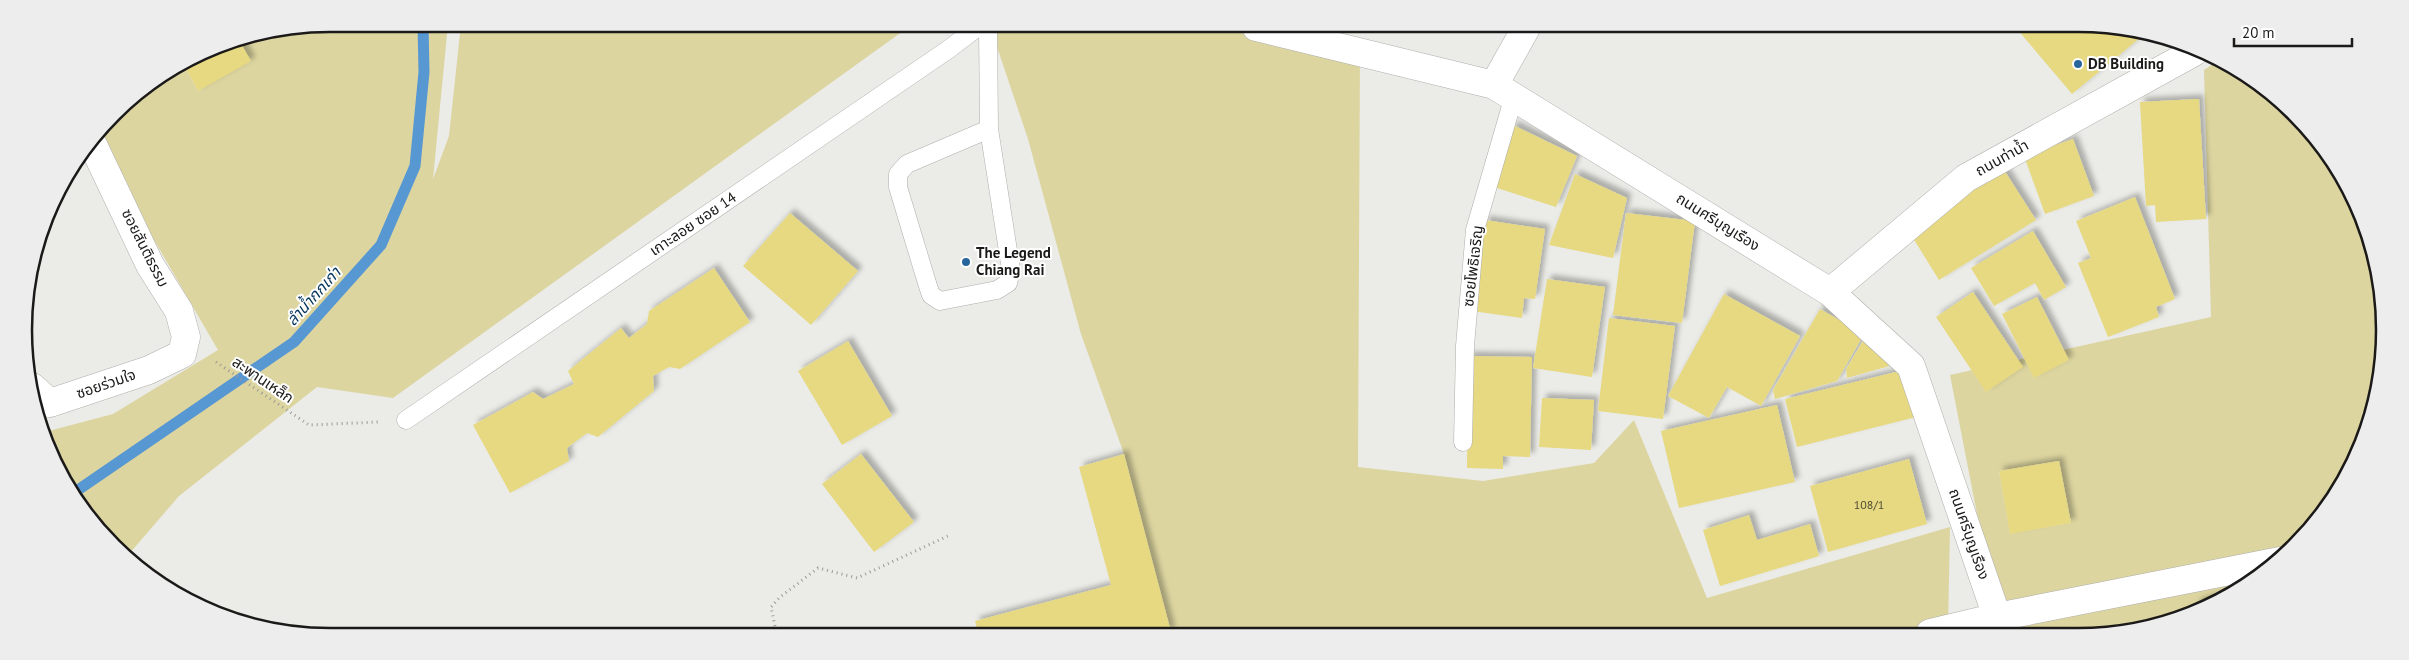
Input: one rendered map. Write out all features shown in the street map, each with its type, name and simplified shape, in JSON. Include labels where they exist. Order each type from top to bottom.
[{"type":"street","name":"ถนนศรีบุญเรือง","points":[[1276,32],[1504,90],[1830,292],[1911,366],[1997,617]]},
{"type":"street","points":[[1504,90],[1525,32]]},
{"type":"street","name":"ถนนท่าน้ำ","points":[[1830,292],[1966,178],[2190,54]]},
{"type":"street","name":"ซอยสันติธรรม","points":[[95,148],[150,265],[179,312],[186,338],[182,354]]},
{"type":"street","name":"ซอยร่วมใจ","points":[[40,394],[50,403],[149,370],[182,354]]},
{"type":"street","points":[[1951,628],[1997,617],[2262,565]]},
{"type":"lane","name":"เกาะลอย ซอย 14","points":[[406,420],[971,32]]},
{"type":"lane","points":[[988,32],[989,128],[1011,270],[1008,282],[997,290],[940,300],[931,294],[927,283],[898,187],[898,174],[907,164],[989,128]]},
{"type":"lane","name":"ซอยโพธิเจริญ","points":[[1463,442],[1465,346],[1475,230],[1504,90]]},
{"type":"path","name":"สะพานเหล็ก","points":[[213,360],[309,425],[406,420]]},
{"type":"path","points":[[775,628],[770,607],[818,568],[857,578],[950,535]]},
{"type":"shaded area","points":[[330,32],[447,32],[433,179],[449,136],[460,32],[902,32],[393,398],[317,387],[179,496],[131,551],[106,526],[72,479],[50,431],[113,414],[218,350],[146,226],[103,137],[134,106],[186,69],[198,91],[236,47],[272,38]]},
{"type":"shaded area","points":[[992,32],[1278,32],[1360,51],[1358,467],[1483,481],[1594,463],[1634,420],[1707,598],[1950,527],[1948,628],[1170,628],[1124,454],[1081,334],[1028,139]]},
{"type":"shaded area","points":[[2213,64],[2228,72],[2275,106],[2303,134],[2337,181],[2361,234],[2374,291],[2376,349],[2371,388],[2361,426],[2346,462],[2315,511],[2275,554],[2228,588],[2193,605],[2137,622],[2098,627],[1952,628],[1997,617],[1950,375],[2211,317],[2204,70]],"holes":[[[2059,461],[2071,523],[2010,533],[1999,471]]]},
{"type":"building","name":"DB Building","points":[[2020,32],[2098,33],[2139,39],[2072,94]]},
{"type":"building","points":[[242,46],[251,61],[198,91],[186,69],[216,55]]},
{"type":"building","points":[[2199,99],[2206,219],[2156,222],[2155,205],[2146,206],[2140,102]]},
{"type":"building","points":[[1513,125],[1577,156],[1556,207],[1494,187]]},
{"type":"building","points":[[2073,139],[2094,196],[2045,214],[2024,156]]},
{"type":"building","points":[[2004,170],[2036,220],[1939,280],[1908,230]]},
{"type":"building","points":[[1575,174],[1627,198],[1613,258],[1549,245]]},
{"type":"building","points":[[2135,197],[2175,299],[2156,307],[2159,317],[2108,337],[2078,263],[2091,258],[2076,221]]},
{"type":"building","points":[[790,213],[858,271],[811,325],[743,266]]},
{"type":"building","points":[[1626,213],[1695,221],[1682,323],[1613,315]]},
{"type":"building","points":[[1485,220],[1545,229],[1535,299],[1524,298],[1522,318],[1472,311]]},
{"type":"building","points":[[2033,231],[2066,287],[2044,300],[2035,283],[1994,306],[1971,268]]},
{"type":"building","points":[[714,268],[750,322],[680,369],[669,367],[653,376],[654,391],[598,437],[587,433],[567,448],[569,461],[510,493],[473,425],[533,392],[543,399],[574,384],[568,371],[621,328],[629,338],[647,324],[649,311]]},
{"type":"building","points":[[1547,279],[1605,287],[1592,377],[1533,368]]},
{"type":"building","points":[[1973,292],[2023,367],[1986,392],[1936,317]]},
{"type":"building","points":[[1724,294],[1800,336],[1761,406],[1727,387],[1709,418],[1668,396]]},
{"type":"building","points":[[2037,297],[2069,360],[2034,378],[2002,314]]},
{"type":"building","points":[[1820,309],[1864,334],[1837,381],[1775,399],[1773,390]]},
{"type":"building","points":[[1609,318],[1675,326],[1663,419],[1598,411]]},
{"type":"building","points":[[1866,336],[1900,363],[1847,378],[1846,369]]},
{"type":"building","points":[[848,341],[892,416],[842,445],[798,371]]},
{"type":"building","points":[[1468,356],[1532,357],[1530,457],[1503,456],[1503,469],[1467,468]]},
{"type":"building","points":[[1904,370],[1916,417],[1797,447],[1785,399]]},
{"type":"building","points":[[1542,398],[1594,400],[1591,450],[1539,447]]},
{"type":"building","points":[[1777,405],[1795,482],[1679,508],[1661,431]]},
{"type":"building","points":[[861,454],[914,522],[874,552],[822,484]]},
{"type":"building","points":[[1124,454],[1170,628],[977,628],[975,621],[1111,585],[1079,467]]},
{"type":"building","points":[[1909,459],[1927,524],[1828,552],[1810,486]]},
{"type":"building","points":[[2059,461],[2071,523],[2010,534],[1999,471]]},
{"type":"building","points":[[1749,515],[1757,540],[1810,524],[1819,556],[1720,586],[1703,530]]},
{"type":"waterway","name":"ลำน้ำกกเก่า","points":[[79,489],[294,342],[381,245],[415,166],[424,72],[423,32]]},
{"type":"place","name":"DB Building","points":[[2078,64]]},
{"type":"place","name":"The Legend Chiang Rai","points":[[966,262]]}]
